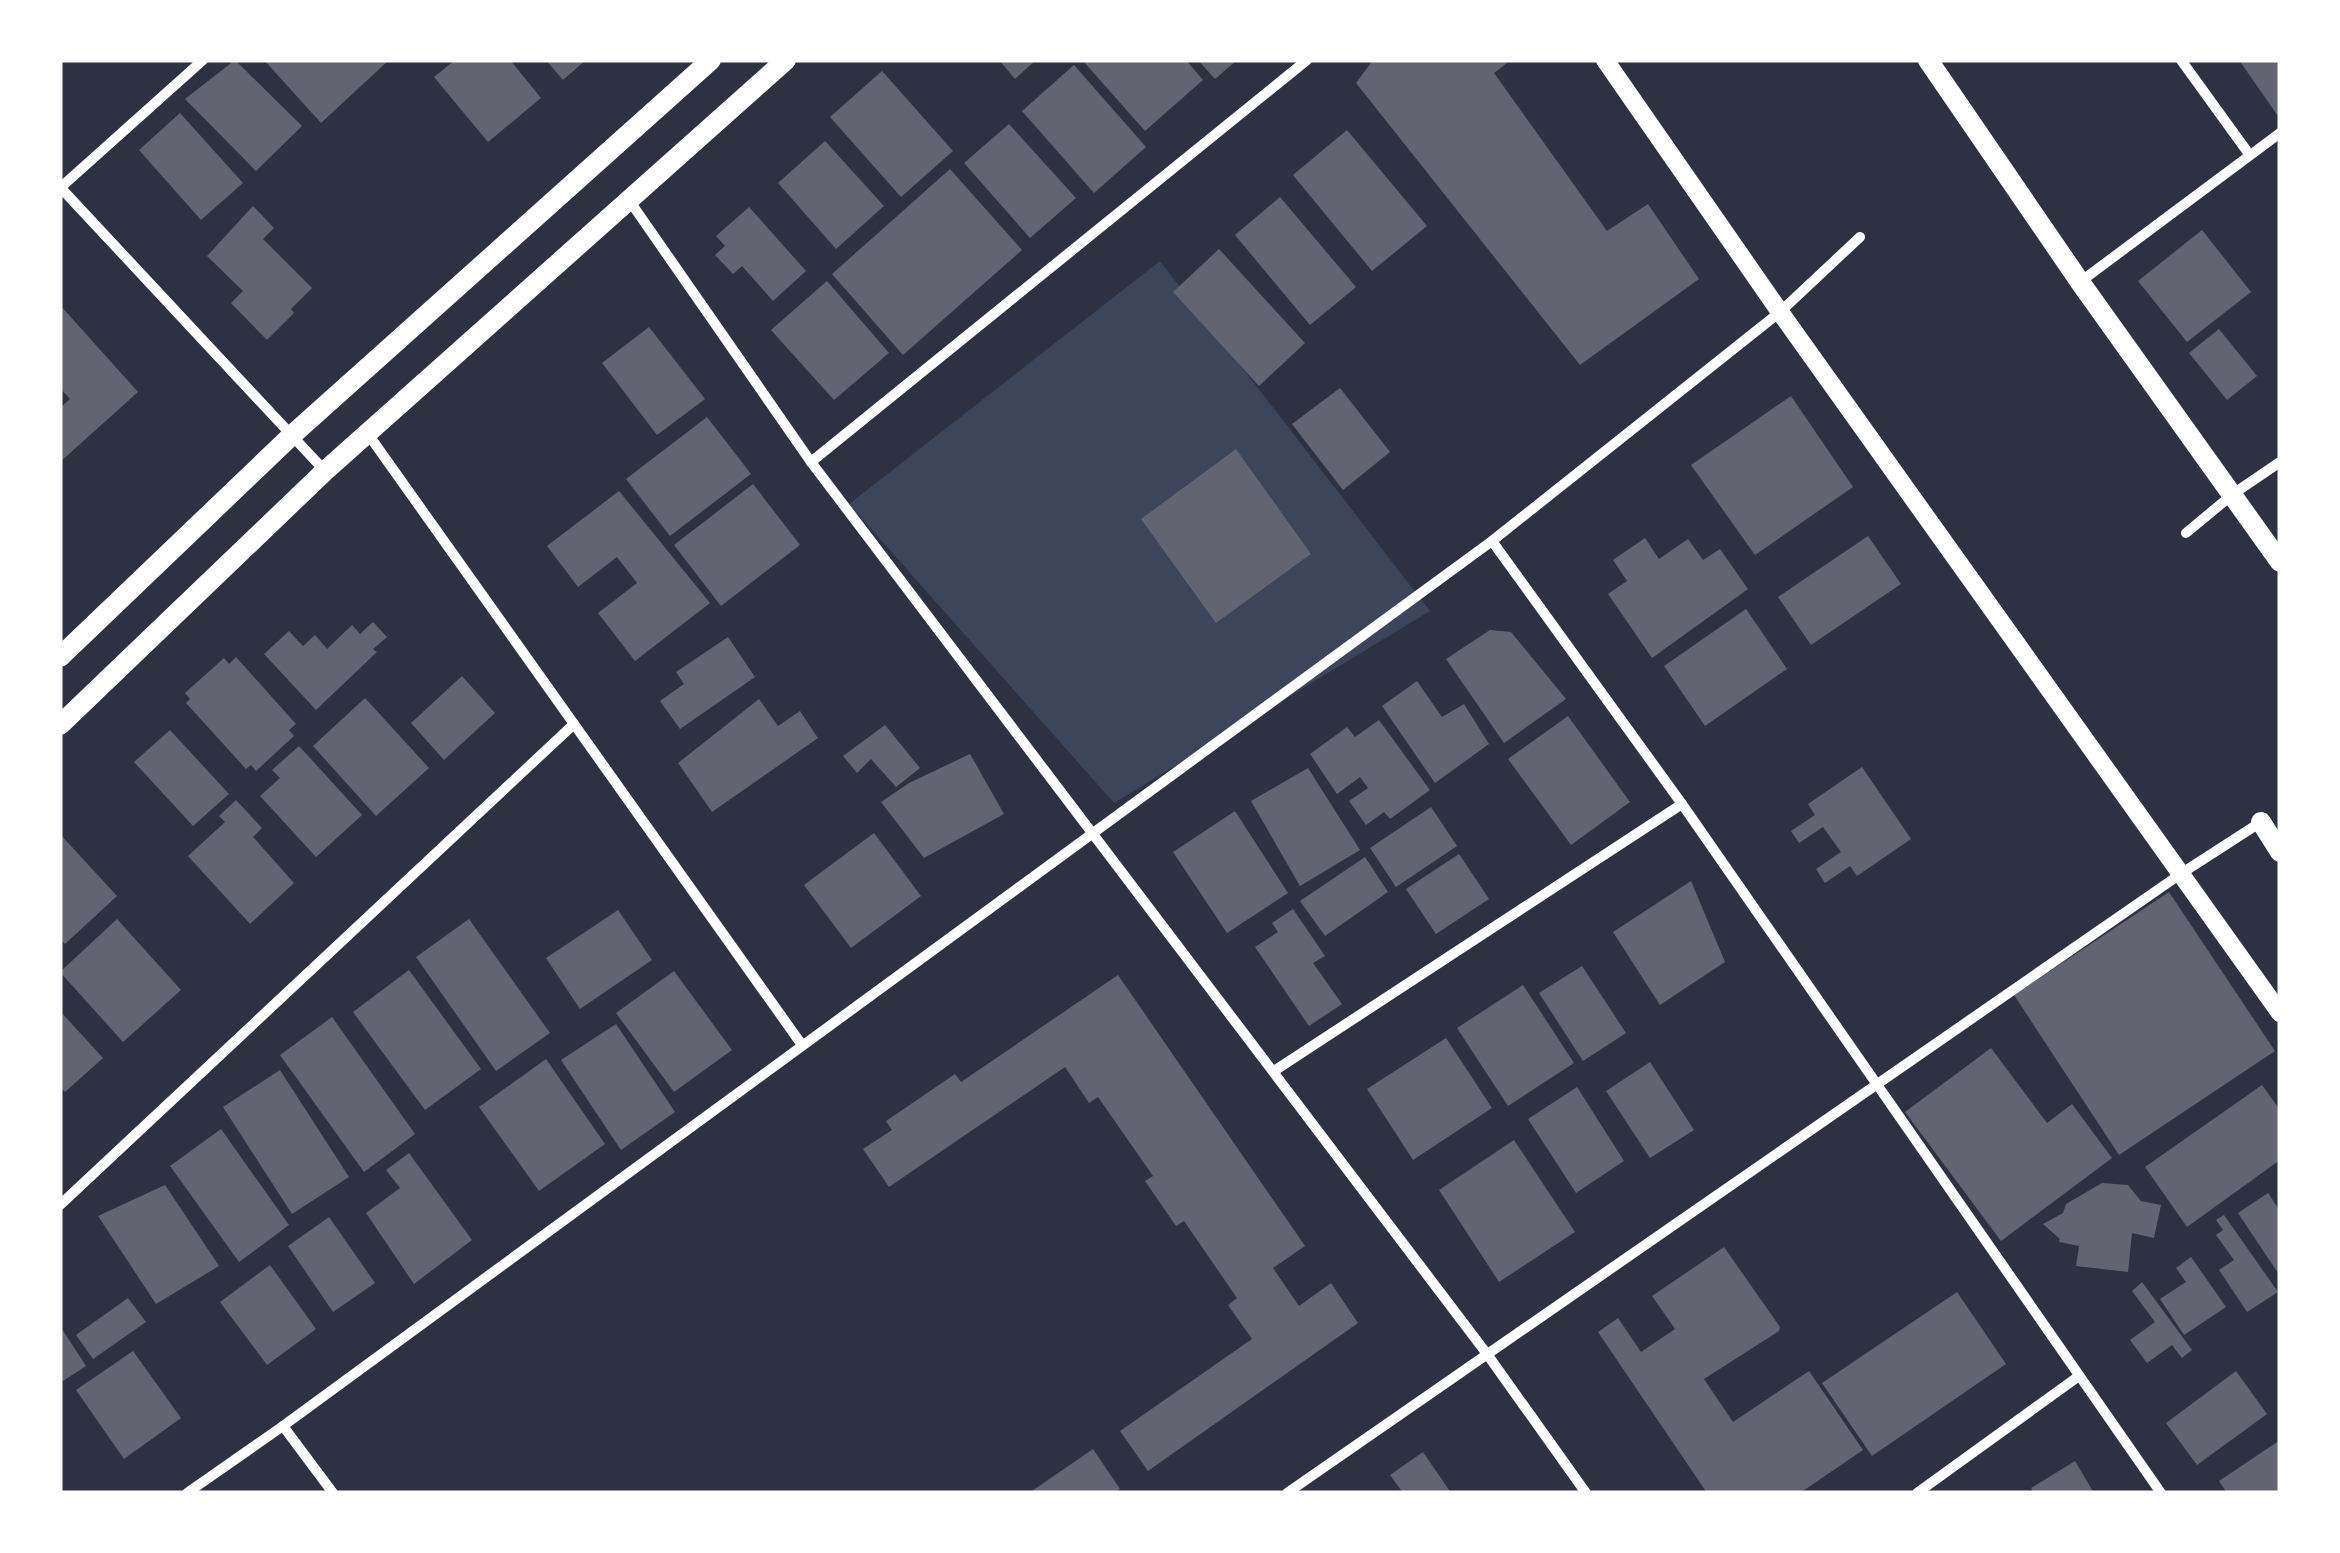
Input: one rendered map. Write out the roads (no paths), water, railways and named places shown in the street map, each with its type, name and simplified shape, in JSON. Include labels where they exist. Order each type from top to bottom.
[{"type":"main road","points":[[60,657],[290,436],[711,60]]},
{"type":"main road","points":[[60,725],[324,471],[786,60]]},
{"type":"main road","points":[[1928,60],[2080,282],[2280,562]]},
{"type":"main road","points":[[2260,822],[2280,852]]},
{"type":"street","points":[[203,60],[60,188],[324,471]]},
{"type":"street","points":[[811,462],[1308,60]]},
{"type":"street","points":[[1605,60],[2280,1013]]},
{"type":"street","points":[[2181,60],[2249,154]]},
{"type":"street","points":[[2080,282],[2280,134]]},
{"type":"street","points":[[629,200],[811,462],[1487,1354],[1586,1493]]},
{"type":"street","points":[[187,1493],[284,1426],[1492,541],[1780,312],[1860,237]]},
{"type":"street","points":[[367,433],[802,1046]]},
{"type":"street","points":[[2186,533],[2280,462]]},
{"type":"street","points":[[1492,541],[1682,804],[2161,1493]]},
{"type":"street","points":[[60,1205],[574,724]]},
{"type":"street","points":[[1274,1072],[1682,804]]},
{"type":"street","points":[[1287,1493],[2260,822]]},
{"type":"street","points":[[1917,1493],[2079,1376]]},
{"type":"street","points":[[284,1426],[333,1493]]}]
